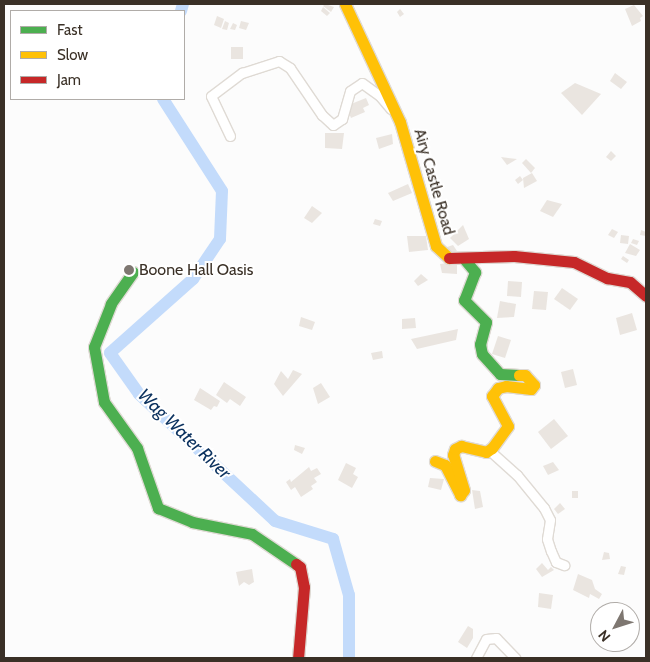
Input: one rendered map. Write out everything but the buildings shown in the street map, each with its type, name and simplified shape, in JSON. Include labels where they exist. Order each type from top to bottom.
[{"type":"street","name":"Airy Castle Road","points":[[346,4],[407,140],[422,204],[436,246],[447,258],[465,260],[514,256],[574,262],[607,278],[630,282],[646,296]]},
{"type":"street","points":[[230,136],[211,96],[242,73],[279,61],[290,68],[328,122],[333,125],[342,119],[350,91],[362,83],[380,96],[395,113]]},
{"type":"street","points":[[435,461],[445,466],[460,495],[464,490],[453,455],[455,449],[461,446],[486,452],[499,442],[508,426],[492,396],[498,388],[506,386],[525,390],[531,389],[534,385],[525,375],[500,374],[482,354],[480,344],[486,322],[464,300],[475,272],[465,260]]},
{"type":"street","points":[[133,272],[111,304],[94,347],[104,402],[137,448],[158,508],[192,522],[252,534],[300,567],[304,587],[298,658]]},
{"type":"street","points":[[489,450],[517,475],[544,508],[550,520],[547,539],[551,551],[556,562],[564,566]]},
{"type":"street","points":[[476,658],[486,639],[496,638],[515,658]]},
{"type":"waterway","name":"Wag Water River","points":[[181,10],[183,4]]},
{"type":"waterway","name":"Wag Water River","points":[[164,100],[222,191],[220,239],[193,279],[110,353],[139,394],[275,521],[333,539],[349,595],[349,658]]},
{"type":"traffic: fast","points":[[465,260],[475,272],[464,300],[486,322],[480,344],[482,354],[500,374],[519,375]]},
{"type":"traffic: fast","points":[[133,272],[111,304],[94,347],[104,402],[137,448],[158,508],[192,522],[252,534],[296,564]]},
{"type":"traffic: slow","points":[[345,4],[400,122],[436,246],[449,258]]},
{"type":"traffic: slow","points":[[435,461],[445,465],[460,495],[464,490],[453,455],[455,449],[461,446],[486,452],[492,448],[508,426],[492,396],[498,388],[506,386],[531,389],[534,385],[525,375],[519,375]]},
{"type":"traffic: jam","points":[[449,258],[514,256],[574,262],[607,278],[630,282],[646,296]]},
{"type":"traffic: jam","points":[[296,564],[300,567],[304,587],[298,658]]},
{"type":"place","name":"Boone Hall Oasis","points":[[129,270]]}]
